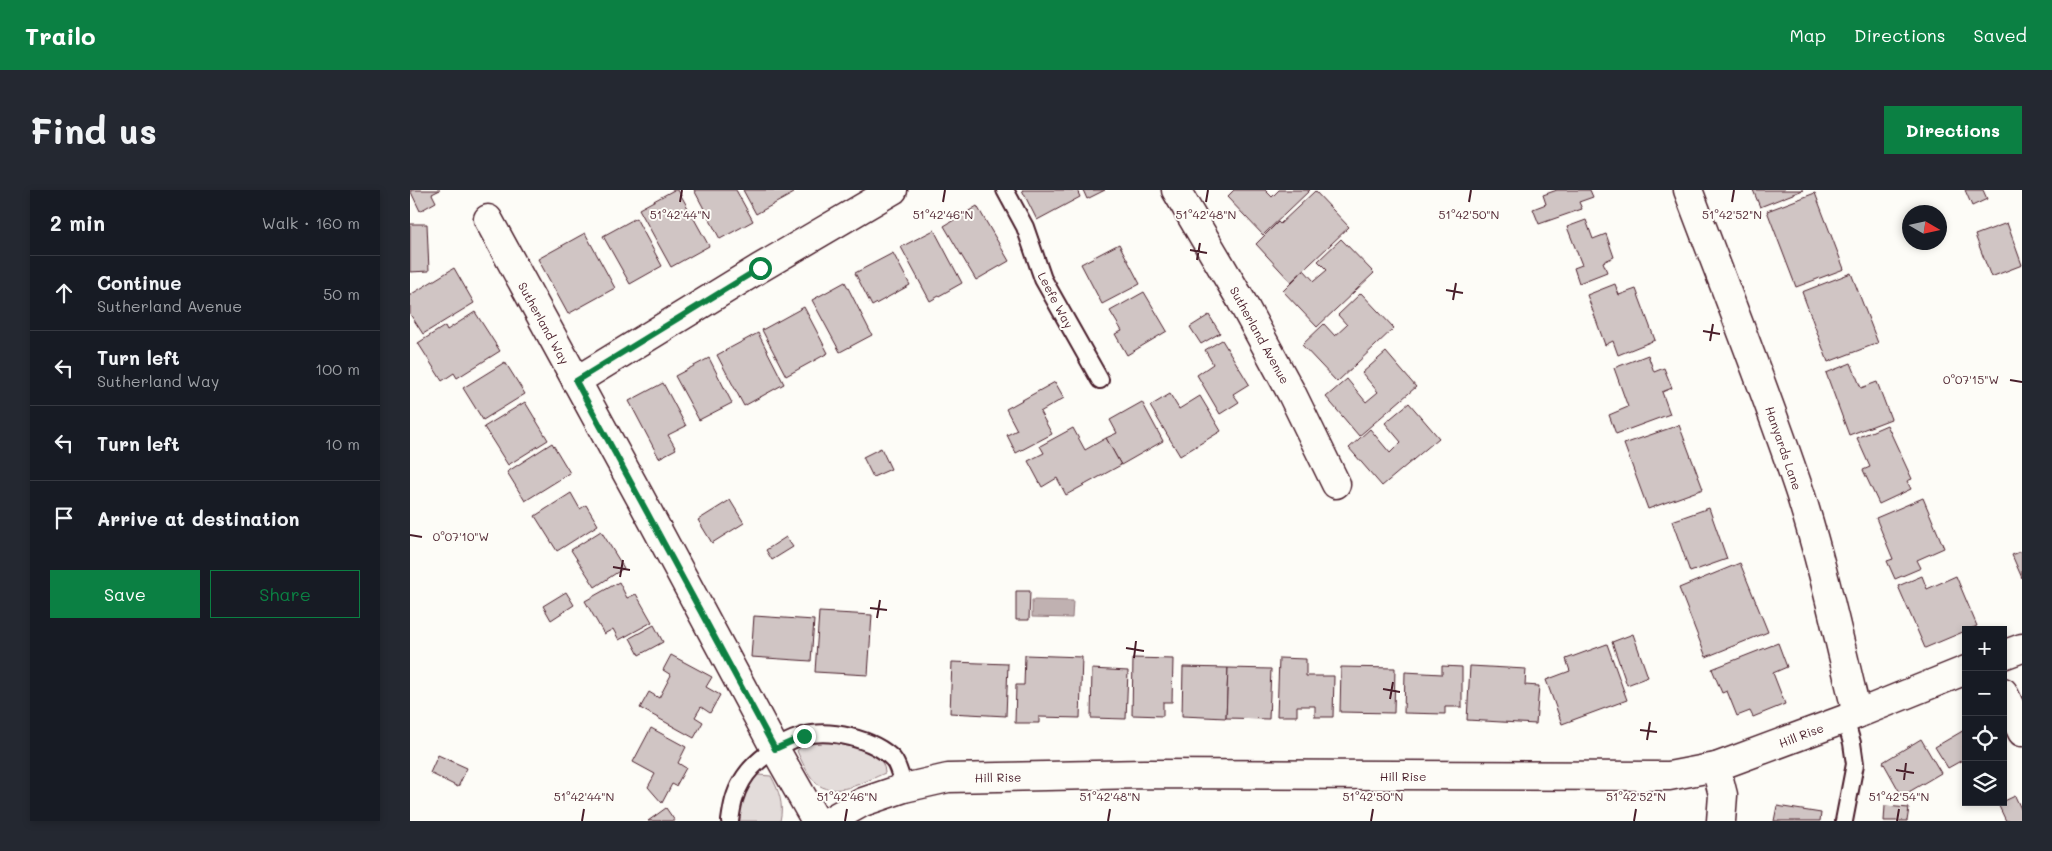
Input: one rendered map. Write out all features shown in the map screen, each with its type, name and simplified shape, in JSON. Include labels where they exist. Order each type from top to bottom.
[{"type":"street","points":[[576,381],[760,268],[893,190]]},
{"type":"street","name":"Sutherland Avenue","points":[[1176,190],[1241,300],[1292,394],[1336,484]]},
{"type":"street","name":"Hanyards Lane","points":[[1688,190],[1751,355],[1800,494],[1820,564],[1851,716]]},
{"type":"street","name":"Sutherland Way","points":[[488,220],[816,821]]},
{"type":"street","points":[[2007,654],[2022,648]]},
{"type":"street","name":"Hill Rise","points":[[829,821],[863,802],[904,788],[948,778],[1144,774],[1669,776],[1716,767],[1964,671]]},
{"type":"street","points":[[2007,700],[2022,732]]},
{"type":"street","points":[[1716,767],[1723,795],[1721,821]]},
{"type":"lane","name":"Leefe Way","points":[[1005,190],[1025,227],[1043,279],[1100,380]]},
{"type":"lane","points":[[1844,821],[1854,764],[1851,716]]},
{"type":"lane","points":[[730,821],[733,800],[742,780],[754,766],[775,749],[804,736],[822,734],[848,736],[866,741],[894,760],[904,788]]},
{"type":"shaded area","points":[[1032,600],[1073,601],[1072,618],[1032,617]]},
{"type":"shaded area","points":[[816,740],[858,746],[869,750],[883,763],[885,773],[850,787],[831,789],[822,787],[810,775],[797,751],[803,744]]},
{"type":"shaded area","points":[[758,775],[771,776],[774,782],[781,803],[780,821],[736,821],[745,789]]},
{"type":"building","points":[[410,190],[440,190],[432,194],[436,202],[420,211]]},
{"type":"building","points":[[674,190],[678,190],[709,246],[671,267],[639,209]]},
{"type":"building","points":[[694,190],[736,190],[753,221],[720,239]]},
{"type":"building","points":[[743,190],[792,190],[794,193],[756,214]]},
{"type":"building","points":[[1022,190],[1077,190],[1080,197],[1037,220]]},
{"type":"building","points":[[1083,190],[1105,190],[1087,199]]},
{"type":"building","points":[[1234,190],[1265,190],[1272,197],[1279,190],[1310,190],[1263,235],[1227,197]]},
{"type":"building","points":[[1557,190],[1590,190],[1593,197],[1579,202],[1582,209],[1539,224],[1533,209],[1546,204],[1543,195]]},
{"type":"building","points":[[1753,190],[1803,190],[1760,207]]},
{"type":"building","points":[[1965,190],[1983,190],[1987,199],[1972,206]]},
{"type":"building","points":[[1315,191],[1349,227],[1291,282],[1256,244],[1278,222],[1280,224]]},
{"type":"building","points":[[1815,193],[1844,269],[1796,287],[1767,211]]},
{"type":"building","points":[[977,206],[1009,261],[976,280],[944,226]]},
{"type":"building","points":[[636,218],[662,266],[630,284],[603,236]]},
{"type":"building","points":[[1586,220],[1593,239],[1606,234],[1614,257],[1603,262],[1607,272],[1579,283],[1574,268],[1582,265],[1567,227]]},
{"type":"building","points":[[2007,223],[2022,265],[1991,277],[1975,235]]},
{"type":"building","points":[[410,224],[427,224],[429,271],[410,272]]},
{"type":"building","points":[[934,230],[962,283],[930,301],[901,247]]},
{"type":"building","points":[[585,233],[615,288],[568,314],[538,259]]},
{"type":"building","points":[[1341,239],[1374,273],[1317,327],[1283,291],[1304,270],[1314,281],[1327,270],[1318,261]]},
{"type":"building","points":[[1119,244],[1140,284],[1102,304],[1081,264]]},
{"type":"building","points":[[893,253],[910,285],[872,306],[855,273]]},
{"type":"building","points":[[454,268],[474,303],[423,334],[410,314],[410,295]]},
{"type":"building","points":[[1851,273],[1878,343],[1828,362],[1802,292]]},
{"type":"building","points":[[845,282],[872,335],[840,352],[812,300]]},
{"type":"building","points":[[1615,284],[1619,295],[1636,289],[1655,340],[1618,355],[1613,341],[1605,345],[1587,295]]},
{"type":"building","points":[[1144,292],[1167,331],[1127,355],[1115,334],[1122,331],[1110,311]]},
{"type":"building","points":[[1361,293],[1394,328],[1337,382],[1302,345],[1324,324],[1335,336],[1347,325],[1338,315]]},
{"type":"building","points":[[804,307],[828,353],[786,376],[762,330]]},
{"type":"building","points":[[475,312],[500,351],[457,378],[454,373],[442,381],[418,343],[445,326],[447,330]]},
{"type":"building","points":[[1209,315],[1220,333],[1201,344],[1190,327]]},
{"type":"building","points":[[758,333],[784,384],[744,406],[717,355]]},
{"type":"building","points":[[1222,340],[1249,384],[1233,394],[1239,402],[1220,414],[1197,375],[1213,364],[1205,350]]},
{"type":"building","points":[[1386,352],[1416,387],[1359,436],[1326,397],[1347,379],[1366,402],[1378,392],[1362,373]]},
{"type":"building","points":[[1648,355],[1654,372],[1664,368],[1672,388],[1662,392],[1670,414],[1616,434],[1609,415],[1628,407],[1614,368]]},
{"type":"building","points":[[709,358],[732,403],[699,420],[675,376]]},
{"type":"building","points":[[505,362],[525,394],[483,420],[463,388]]},
{"type":"building","points":[[1851,363],[1861,388],[1877,382],[1891,419],[1849,435],[1826,373]]},
{"type":"building","points":[[1055,382],[1064,398],[1040,412],[1052,434],[1016,453],[1007,435],[1017,430],[1006,409]]},
{"type":"building","points":[[663,383],[686,426],[668,435],[676,449],[659,458],[629,401]]},
{"type":"building","points":[[1170,394],[1179,409],[1200,396],[1221,431],[1180,456],[1150,406]]},
{"type":"building","points":[[525,402],[548,440],[508,465],[484,427]]},
{"type":"building","points":[[1142,402],[1163,441],[1121,465],[1106,438],[1117,433],[1110,420]]},
{"type":"building","points":[[1409,403],[1439,438],[1382,486],[1349,448],[1370,429],[1390,453],[1401,442],[1385,423]]},
{"type":"building","points":[[1679,425],[1703,489],[1648,509],[1624,444]]},
{"type":"building","points":[[1887,425],[1912,479],[1907,481],[1911,489],[1879,504],[1863,470],[1870,467],[1857,438]]},
{"type":"building","points":[[1073,428],[1085,450],[1106,438],[1121,465],[1066,495],[1057,478],[1042,487],[1028,461],[1044,453],[1040,446]]},
{"type":"building","points":[[552,443],[570,473],[525,501],[507,472]]},
{"type":"building","points":[[881,448],[891,469],[873,477],[863,457]]},
{"type":"building","points":[[571,493],[580,509],[586,505],[598,525],[557,551],[535,516]]},
{"type":"building","points":[[1923,498],[1944,548],[1917,560],[1921,568],[1895,579],[1887,561],[1893,559],[1876,518]]},
{"type":"building","points":[[730,500],[744,523],[712,543],[698,520]]},
{"type":"building","points":[[1709,508],[1727,559],[1690,572],[1672,521]]},
{"type":"building","points":[[601,531],[624,568],[595,587],[571,550]]},
{"type":"building","points":[[786,537],[793,547],[772,560],[766,550]]},
{"type":"building","points":[[2022,551],[2022,578],[2012,555]]},
{"type":"building","points":[[1740,563],[1768,632],[1706,657],[1679,588]]},
{"type":"building","points":[[1922,576],[1927,589],[1956,576],[1977,626],[1962,626],[1962,632],[1925,648],[1898,586]]},
{"type":"building","points":[[619,582],[627,598],[636,594],[652,622],[619,640],[613,629],[604,634],[585,601]]},
{"type":"building","points":[[1016,591],[1030,591],[1029,620],[1016,620]]},
{"type":"building","points":[[566,592],[574,605],[551,620],[543,606]]},
{"type":"building","points":[[819,612],[872,615],[868,675],[815,672]]},
{"type":"building","points":[[754,616],[814,620],[811,661],[751,657]]},
{"type":"building","points":[[654,625],[663,642],[639,655],[630,638]]},
{"type":"building","points":[[1633,634],[1648,677],[1627,685],[1612,642]]},
{"type":"building","points":[[1778,643],[1787,667],[1773,673],[1785,704],[1753,717],[1750,711],[1737,716],[1727,691],[1722,693],[1712,669]]},
{"type":"building","points":[[1607,644],[1627,700],[1562,724],[1546,680],[1570,671],[1566,659]]},
{"type":"building","points":[[671,655],[712,677],[706,687],[720,695],[710,713],[701,707],[695,717],[703,722],[694,738],[640,708],[649,692],[659,698],[671,675],[663,670]]},
{"type":"building","points":[[1025,655],[1082,657],[1080,718],[1039,717],[1039,723],[1015,723],[1016,685],[1024,685]]},
{"type":"building","points":[[1133,658],[1173,659],[1172,702],[1163,702],[1163,716],[1132,715]]},
{"type":"building","points":[[1279,658],[1306,659],[1306,676],[1334,676],[1333,717],[1315,717],[1315,706],[1297,706],[1297,716],[1277,716]]},
{"type":"building","points":[[952,662],[1008,664],[1006,716],[950,713]]},
{"type":"building","points":[[1442,666],[1462,667],[1462,707],[1445,707],[1445,714],[1404,713],[1405,672],[1442,674]]},
{"type":"building","points":[[1470,666],[1526,669],[1525,685],[1539,686],[1536,724],[1467,720]]},
{"type":"building","points":[[1183,667],[1228,668],[1226,718],[1182,716]]},
{"type":"building","points":[[1341,667],[1395,668],[1394,713],[1340,712]]},
{"type":"building","points":[[1228,668],[1271,669],[1269,719],[1226,718]]},
{"type":"building","points":[[1092,669],[1128,671],[1126,719],[1091,718]]},
{"type":"building","points":[[651,728],[686,747],[678,763],[686,768],[676,786],[672,784],[662,803],[648,787],[655,774],[633,762]]},
{"type":"building","points":[[1962,731],[1962,760],[1948,768],[1935,747]]},
{"type":"building","points":[[1921,739],[1941,773],[1902,796],[1883,762]]},
{"type":"building","points":[[438,755],[467,768],[458,787],[430,773]]},
{"type":"building","points":[[2015,796],[2022,811],[2022,821],[2006,821],[1999,806],[2007,806],[2007,800]]},
{"type":"building","points":[[1777,806],[1821,813],[1820,821],[1774,821]]},
{"type":"building","points":[[1885,806],[1909,808],[1907,821],[1884,821]]},
{"type":"building","points":[[666,808],[675,821],[648,821]]},
{"type":"route","points":[[760,268],[576,381],[775,749],[804,736]]}]
